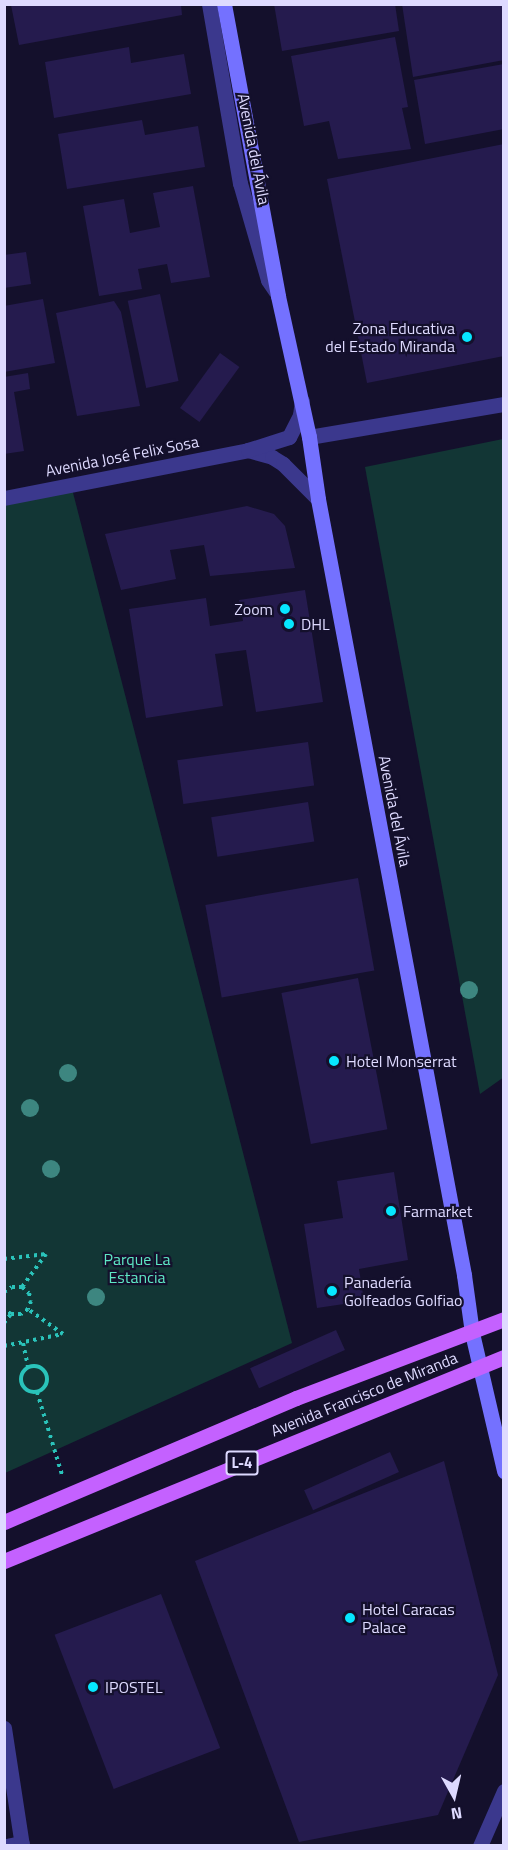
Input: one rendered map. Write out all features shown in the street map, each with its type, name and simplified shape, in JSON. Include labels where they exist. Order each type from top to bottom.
[{"type":"main road","name":"Avenida del Ávila","points":[[224,4],[279,296],[309,437],[318,499],[464,1275],[472,1333],[504,1471]]},
{"type":"main road","name":"Avenida Francisco de Miranda","points":[[4,1522],[296,1398],[504,1319]]},
{"type":"main road","name":"Avenida Francisco de Miranda","points":[[4,1561],[504,1357]]},
{"type":"street","name":"Avenida del Ávila","points":[[209,4],[240,183],[268,280],[279,296]]},
{"type":"street","name":"Avenida José Felix Sosa","points":[[4,498],[248,450],[289,437],[300,416],[302,401]]},
{"type":"street","points":[[309,437],[504,404]]},
{"type":"street","points":[[248,450],[272,457],[283,464],[318,499]]},
{"type":"street","points":[[4,1728],[22,1844],[6,1845]]},
{"type":"street","points":[[480,1845],[504,1791]]},
{"type":"path","points":[[4,1259],[46,1254],[22,1287]]},
{"type":"path","points":[[4,1292],[12,1287],[22,1287]]},
{"type":"path","points":[[4,1309],[11,1314],[21,1314],[28,1309],[30,1297],[22,1287]]},
{"type":"path","points":[[4,1346],[63,1334],[28,1309]]},
{"type":"path","points":[[4,1323],[11,1314]]},
{"type":"path","points":[[23,1343],[28,1367]]},
{"type":"path","points":[[28,1367],[37,1367],[47,1375],[45,1388],[37,1392],[28,1391],[22,1385],[22,1373],[28,1367]]},
{"type":"path","points":[[37,1392],[68,1495]]},
{"type":"green space","points":[[503,439],[504,1077],[480,1094],[365,467]]},
{"type":"green space","name":"Parque La Estancia","points":[[71,485],[292,1343],[5,1473],[4,499]]},
{"type":"building","points":[[274,4],[395,4],[399,31],[282,51]]},
{"type":"building","points":[[402,4],[504,4],[504,60],[413,77]]},
{"type":"building","points":[[11,5],[181,5],[182,15],[19,45]]},
{"type":"building","points":[[395,37],[408,107],[402,108],[411,149],[338,159],[329,121],[304,126],[291,56]]},
{"type":"building","points":[[129,47],[131,63],[184,54],[191,94],[54,118],[45,62]]},
{"type":"building","points":[[504,64],[504,129],[425,144],[414,80]]},
{"type":"building","points":[[142,120],[145,135],[198,126],[205,167],[67,189],[58,134]]},
{"type":"building","points":[[504,144],[504,356],[367,383],[327,179]]},
{"type":"building","points":[[193,186],[210,277],[171,283],[167,264],[138,269],[142,289],[99,296],[83,206],[124,199],[130,233],[160,227],[153,193]]},
{"type":"building","points":[[26,252],[31,284],[4,288],[4,255]]},
{"type":"building","points":[[160,294],[179,381],[146,388],[128,301]]},
{"type":"building","points":[[43,299],[55,363],[4,372],[4,306]]},
{"type":"building","points":[[114,301],[121,312],[140,406],[77,416],[56,313]]},
{"type":"building","points":[[220,353],[239,367],[199,422],[180,408]]},
{"type":"building","points":[[28,373],[30,389],[14,392],[24,451],[4,454],[4,377]]},
{"type":"building","points":[[247,506],[274,514],[285,526],[295,568],[210,576],[204,545],[170,550],[176,579],[121,590],[105,534]]},
{"type":"building","points":[[305,590],[323,702],[256,712],[246,650],[215,654],[223,706],[146,718],[129,609],[206,598],[210,626],[243,621],[239,600]]},
{"type":"building","points":[[308,742],[314,786],[183,804],[177,760]]},
{"type":"building","points":[[308,802],[314,842],[217,857],[211,817]]},
{"type":"building","points":[[358,878],[374,971],[222,997],[205,905]]},
{"type":"building","name":"Hotel Monserrat","points":[[358,978],[387,1129],[311,1144],[281,993]]},
{"type":"building","points":[[394,1172],[408,1260],[359,1269],[364,1301],[317,1308],[304,1224],[343,1218],[337,1181]]},
{"type":"building","points":[[336,1330],[345,1350],[259,1388],[250,1368]]},
{"type":"building","points":[[390,1452],[399,1472],[313,1510],[304,1490]]},
{"type":"building","name":"Hotel Caracas Palace","points":[[444,1461],[498,1675],[438,1815],[299,1842],[195,1561]]},
{"type":"building","points":[[161,1594],[220,1748],[114,1789],[55,1635]]},
{"type":"place","name":"Zona Educativa del Estado Miranda","points":[[467,337]]},
{"type":"place","name":"Zoom","points":[[285,609]]},
{"type":"place","name":"DHL","points":[[289,624]]},
{"type":"place","name":"Hotel Monserrat","points":[[334,1061]]},
{"type":"place","name":"Farmarket","points":[[391,1211]]},
{"type":"place","name":"Panadería Golfeados Golfiao","points":[[332,1291]]},
{"type":"place","name":"Hotel Caracas Palace","points":[[350,1618]]},
{"type":"place","name":"IPOSTEL","points":[[93,1687]]}]
